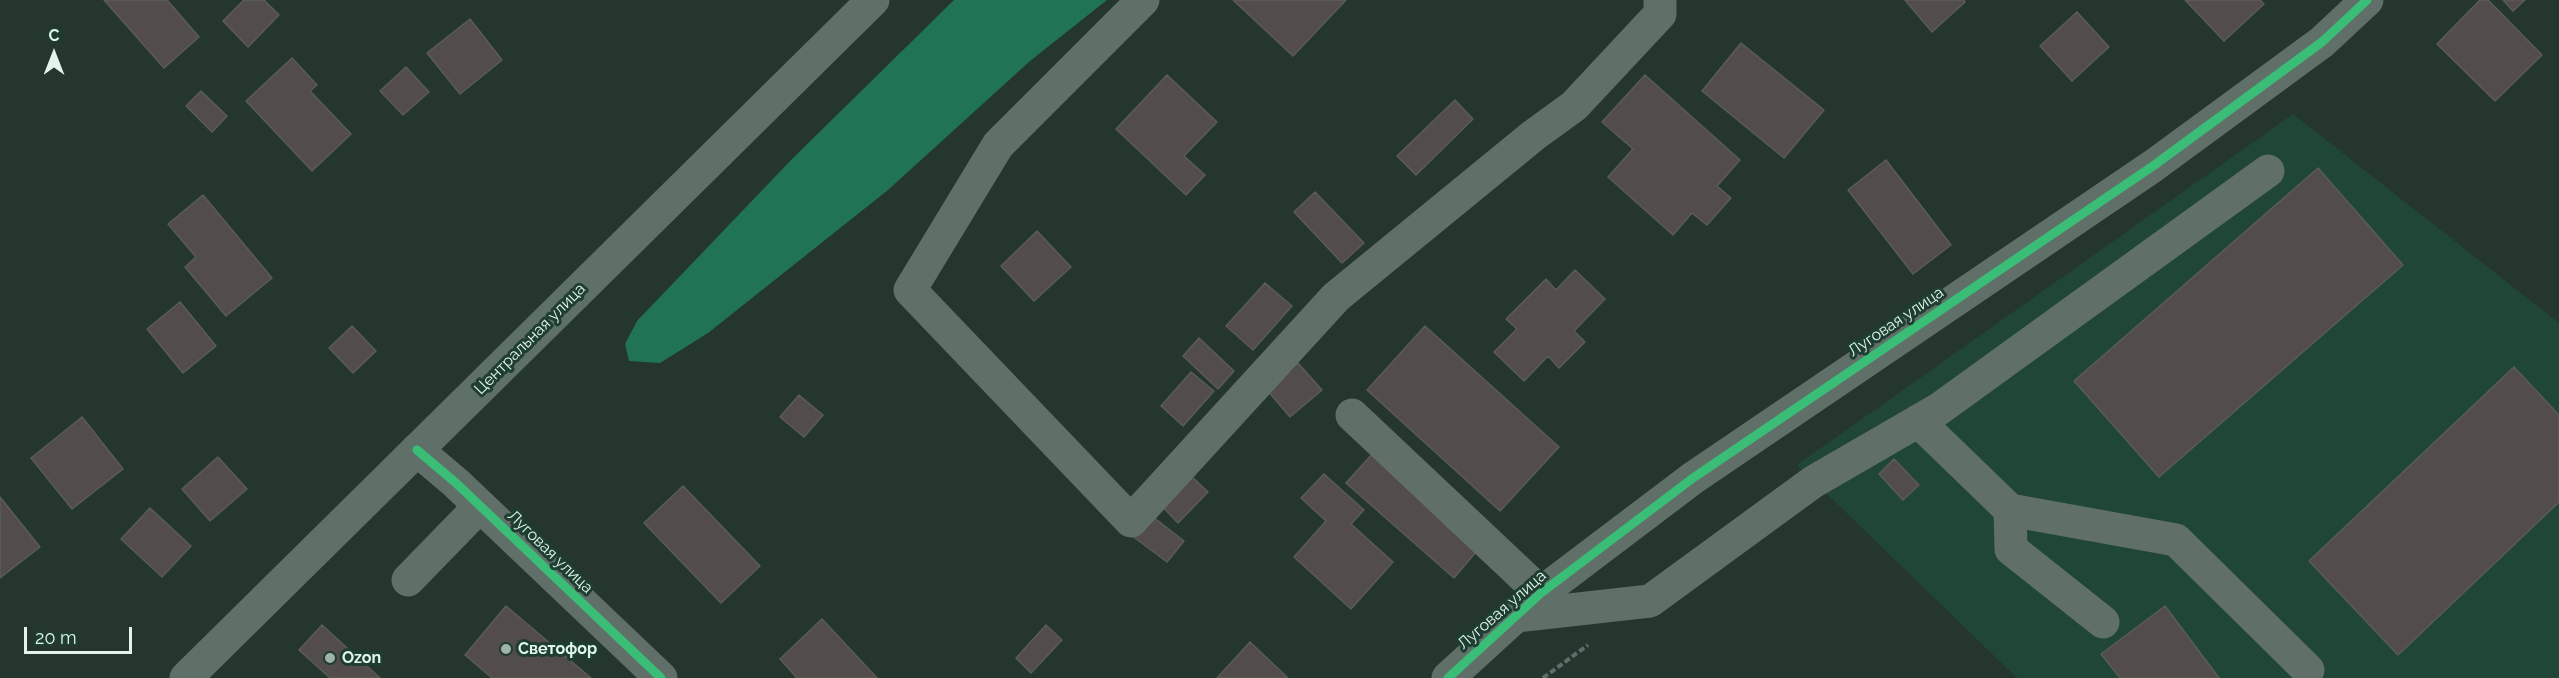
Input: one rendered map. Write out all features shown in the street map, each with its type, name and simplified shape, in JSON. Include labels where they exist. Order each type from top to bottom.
[{"type":"main road","name":"Центральная улица","points":[[186,678],[873,0]]},
{"type":"street","points":[[1143,0],[999,145],[910,290],[1131,521],[1336,297],[1534,135],[1574,106],[1660,14],[1660,0]]},
{"type":"street","name":"Луговая улица","points":[[1448,678],[1541,594],[1694,478],[2153,166],[2322,42],[2367,0]]},
{"type":"street","points":[[1516,616],[1650,601],[1813,482],[1939,410],[2268,171]]},
{"type":"street","points":[[1352,415],[1541,594]]},
{"type":"street","points":[[1918,421],[2010,510],[2176,540],[2308,670]]},
{"type":"street","name":"Луговая улица","points":[[417,450],[480,506],[661,678]]},
{"type":"street","points":[[408,580],[480,506]]},
{"type":"street","points":[[2010,510],[2011,549],[2103,622]]},
{"type":"shaded area","points":[[2293,114],[2559,323],[2559,678],[2017,678],[1797,465]]},
{"type":"green space","points":[[954,0],[1107,0],[1030,61],[888,190],[708,333],[660,363],[629,361],[625,344],[637,321],[793,158]]},
{"type":"building","points":[[104,0],[167,0],[199,37],[164,68]]},
{"type":"building","points":[[244,0],[264,0],[279,15],[248,47],[223,21]]},
{"type":"building","points":[[1233,0],[1346,0],[1293,56]]},
{"type":"building","points":[[1905,0],[1964,0],[1965,2],[1932,32]]},
{"type":"building","points":[[2185,0],[2260,0],[2264,4],[2224,41]]},
{"type":"building","points":[[2480,0],[2488,0],[2542,55],[2495,101],[2437,44]]},
{"type":"building","points":[[2503,0],[2525,0],[2513,11]]},
{"type":"building","points":[[2077,12],[2109,47],[2072,81],[2040,46]]},
{"type":"building","points":[[470,19],[502,60],[460,94],[427,53]]},
{"type":"building","points":[[1741,43],[1824,110],[1784,158],[1702,91]]},
{"type":"building","points":[[292,58],[317,85],[310,91],[351,134],[312,171],[246,101]]},
{"type":"building","points":[[406,67],[429,92],[403,115],[380,91]]},
{"type":"building","points":[[1167,75],[1217,122],[1184,156],[1205,175],[1186,195],[1116,129]]},
{"type":"building","points":[[1645,75],[1740,160],[1717,186],[1731,198],[1707,225],[1692,213],[1673,235],[1608,177],[1633,149],[1602,122]]},
{"type":"building","points":[[201,91],[227,116],[212,132],[186,106]]},
{"type":"building","points":[[1455,100],[1473,119],[1416,175],[1397,156]]},
{"type":"building","points":[[1886,160],[1951,245],[1913,274],[1848,190]]},
{"type":"building","points":[[2318,168],[2403,265],[2159,477],[2074,381]]},
{"type":"building","points":[[1315,192],[1364,243],[1342,263],[1294,212]]},
{"type":"building","points":[[203,195],[272,278],[226,316],[185,267],[196,257],[168,224]]},
{"type":"building","points":[[1037,231],[1071,267],[1034,301],[1001,266]]},
{"type":"building","points":[[1575,270],[1605,299],[1574,331],[1585,342],[1559,368],[1548,356],[1524,381],[1494,352],[1517,329],[1506,319],[1546,279],[1556,290]]},
{"type":"building","points":[[1265,283],[1292,306],[1253,350],[1226,326]]},
{"type":"building","points":[[180,302],[216,346],[183,373],[147,329]]},
{"type":"building","points":[[352,326],[376,351],[353,373],[329,348]]},
{"type":"building","points":[[1425,326],[1559,447],[1500,511],[1367,390]]},
{"type":"building","points":[[1199,338],[1234,371],[1218,389],[1183,356]]},
{"type":"building","points":[[1298,363],[1322,390],[1290,417],[1267,390]]},
{"type":"building","points":[[2514,367],[2559,415],[2559,502],[2398,655],[2309,561]]},
{"type":"building","points":[[1191,372],[1214,391],[1183,426],[1161,406]]},
{"type":"building","points":[[799,395],[823,415],[804,437],[780,417]]},
{"type":"building","points":[[82,417],[123,469],[72,509],[31,458]]},
{"type":"building","points":[[1375,451],[1482,545],[1454,578],[1346,483]]},
{"type":"building","points":[[218,457],[247,489],[210,521],[182,489]]},
{"type":"building","points":[[1894,459],[1919,485],[1903,500],[1879,474]]},
{"type":"building","points":[[1189,474],[1208,492],[1178,523],[1160,504]]},
{"type":"building","points":[[1324,474],[1364,510],[1351,524],[1393,562],[1351,609],[1294,557],[1326,521],[1301,498]]},
{"type":"building","points":[[683,486],[760,566],[721,603],[644,523]]},
{"type":"building","points":[[0,497],[40,547],[0,578]]},
{"type":"building","points":[[150,508],[191,546],[162,577],[121,539]]},
{"type":"building","points":[[1148,513],[1184,541],[1167,562],[1131,535]]},
{"type":"building","points":[[506,606],[591,678],[492,678],[465,655]]},
{"type":"building","points":[[2165,606],[2219,678],[2120,678],[2101,654]]},
{"type":"building","points":[[822,619],[877,678],[797,678],[780,659]]},
{"type":"building","points":[[322,625],[380,678],[330,678],[299,650]]},
{"type":"building","points":[[1046,625],[1062,640],[1031,673],[1016,658]]},
{"type":"building","points":[[1250,642],[1288,678],[1217,678]]},
{"type":"cycle path","points":[[1448,678],[1541,593],[1693,478],[2153,166],[2322,42],[2367,0]]},
{"type":"cycle path","points":[[417,450],[456,483],[661,678]]},
{"type":"place","name":"Светофор","points":[[506,649]]},
{"type":"place","name":"Ozon","points":[[330,658]]}]
